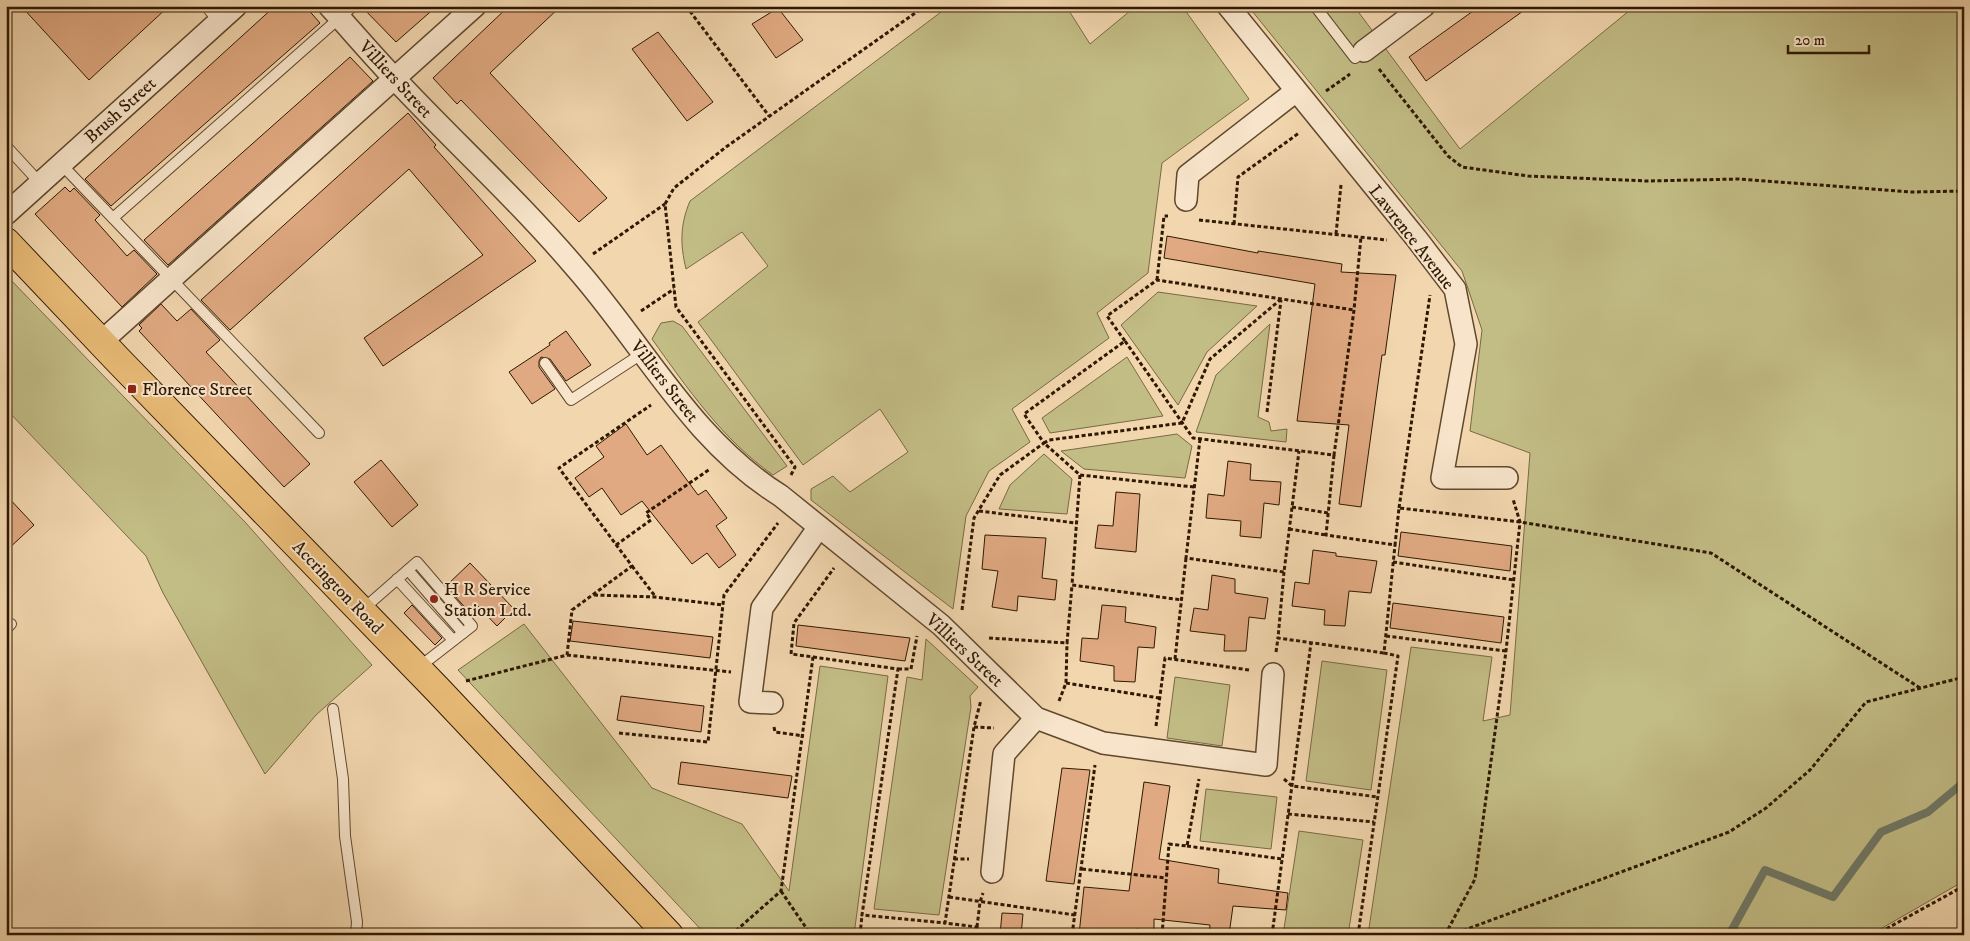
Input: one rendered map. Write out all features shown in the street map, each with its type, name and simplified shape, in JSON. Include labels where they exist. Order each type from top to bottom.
[{"type":"main road","name":"Accrington Road","points":[[6,242],[361,610],[669,935]]},
{"type":"street","name":"Brush Street","points":[[6,214],[60,164],[212,14],[236,6]]},
{"type":"street","points":[[101,342],[474,6]]},
{"type":"street","name":"Lawrence Avenue","points":[[1228,6],[1455,289],[1466,344],[1442,478],[1507,478]]},
{"type":"street","points":[[1367,55],[1424,6]]},
{"type":"street","name":"Villiers Street","points":[[341,10],[394,79],[575,266],[643,353],[670,392],[728,457],[760,483],[787,500],[921,610],[958,641],[1044,721],[1098,742],[1266,765]]},
{"type":"street","points":[[1186,200],[1188,175],[1307,105]]},
{"type":"street","points":[[772,703],[750,702],[762,608],[819,527]]},
{"type":"street","points":[[1266,765],[1273,674]]},
{"type":"street","points":[[992,872],[1004,754],[1044,721]]},
{"type":"lane","points":[[1315,6],[1355,58],[1367,55]]},
{"type":"lane","points":[[113,218],[341,10]]},
{"type":"lane","points":[[6,146],[40,183]]},
{"type":"lane","points":[[60,164],[319,433]]},
{"type":"lane","points":[[544,363],[571,400],[643,353]]},
{"type":"lane","points":[[361,610],[417,562],[472,626],[417,669]]},
{"type":"lane","points":[[397,579],[453,640]]},
{"type":"lane","points":[[334,709],[343,779],[345,836],[357,922],[356,935]]},
{"type":"path","points":[[686,6],[769,116]]},
{"type":"path","points":[[575,266],[665,204],[674,188],[769,116],[925,6]]},
{"type":"path","points":[[1234,224],[1238,178],[1307,105],[1367,55],[1448,156],[1462,167],[1528,176],[1647,181],[1739,179],[1912,192],[1964,191]]},
{"type":"path","points":[[1336,234],[1342,179],[1358,168]]},
{"type":"path","points":[[619,733],[708,742],[724,595],[787,500],[795,467],[676,307],[665,204]]},
{"type":"path","points":[[1157,280],[1164,216],[1171,217]]},
{"type":"path","points":[[1196,219],[1394,241],[1409,230]]},
{"type":"path","points":[[1326,536],[1334,455],[1354,310],[1361,237]]},
{"type":"path","points":[[1384,653],[1395,545],[1435,263]]},
{"type":"path","points":[[1334,455],[1193,438],[1107,316],[1157,280],[1354,310]]},
{"type":"path","points":[[621,324],[674,288]]},
{"type":"path","points":[[1267,412],[1281,299]]},
{"type":"path","points":[[1182,423],[1210,358],[1281,299]]},
{"type":"path","points":[[1125,341],[1024,414],[1044,443],[1080,475],[1194,487]]},
{"type":"path","points":[[655,597],[559,468],[670,392]]},
{"type":"path","points":[[958,641],[974,518],[1000,475],[1049,440],[1182,423]]},
{"type":"path","points":[[1175,659],[1200,439]]},
{"type":"path","points":[[1299,451],[1278,638],[1398,656],[1358,935]]},
{"type":"path","points":[[616,545],[651,520],[646,513],[728,457]]},
{"type":"path","points":[[1044,721],[1066,683],[1067,643],[1080,475]]},
{"type":"path","points":[[1445,935],[1475,879],[1506,651],[1520,522],[1507,478]]},
{"type":"path","points":[[1292,507],[1328,513]]},
{"type":"path","points":[[1400,508],[1520,522],[1711,553],[1920,688]]},
{"type":"path","points":[[979,511],[1076,523]]},
{"type":"path","points":[[1289,529],[1395,545]]},
{"type":"path","points":[[848,550],[794,623],[791,654],[911,669],[921,610]]},
{"type":"path","points":[[1186,558],[1284,572]]},
{"type":"path","points":[[1393,562],[1514,580]]},
{"type":"path","points":[[567,655],[572,610],[632,566]]},
{"type":"path","points":[[1072,585],[1182,600]]},
{"type":"path","points":[[593,595],[655,597],[723,605]]},
{"type":"path","points":[[1386,636],[1506,651]]},
{"type":"path","points":[[980,637],[1067,643]]},
{"type":"path","points":[[1272,935],[1311,643]]},
{"type":"path","points":[[471,680],[567,655],[754,674]]},
{"type":"path","points":[[731,935],[781,892],[813,657]]},
{"type":"path","points":[[1152,750],[1165,658],[1306,678]]},
{"type":"path","points":[[860,935],[898,668]]},
{"type":"path","points":[[1451,935],[1729,832],[1766,808],[1810,770],[1866,702],[1964,677]]},
{"type":"path","points":[[1066,683],[1159,698]]},
{"type":"path","points":[[945,923],[980,700]]},
{"type":"path","points":[[1072,935],[1098,742]]},
{"type":"path","points":[[1187,846],[1203,756]]},
{"type":"path","points":[[1266,765],[1292,786],[1378,797]]},
{"type":"path","points":[[1288,814],[1374,822]]},
{"type":"path","points":[[1162,935],[1169,844],[1282,859]]},
{"type":"path","points":[[1082,869],[1166,878]]},
{"type":"path","points":[[977,935],[980,902],[992,872]]},
{"type":"path","points":[[1875,935],[1964,886]]},
{"type":"path","points":[[781,892],[811,935]]},
{"type":"path","points":[[949,897],[1075,915]]},
{"type":"path","points":[[862,915],[978,927]]},
{"type":"shaded area","points":[[949,6],[1066,6],[1090,44],[1136,6],[1182,6],[1249,99],[1162,163],[1148,273],[1097,313],[1109,338],[1012,409],[1030,442],[989,471],[966,516],[953,609],[811,500],[811,489],[833,476],[850,492],[908,452],[880,409],[803,465],[698,322],[768,266],[742,232],[686,269],[682,243],[684,218],[690,201]]},
{"type":"shaded area","points":[[1248,6],[1354,6],[1460,149],[1635,6],[1955,6],[1964,12],[1964,881],[1870,935],[1368,935],[1411,647],[1492,657],[1483,721],[1510,715],[1530,453],[1470,431],[1482,330],[1462,271]]},
{"type":"shaded area","points":[[6,275],[245,522],[372,665],[316,715],[265,774],[163,593],[146,556],[6,409]]},
{"type":"shaded area","points":[[1158,292],[1257,306],[1207,352],[1178,405],[1121,325]]},
{"type":"shaded area","points":[[673,321],[682,326],[787,466],[773,475],[722,430],[692,394],[652,339],[661,323]]},
{"type":"shaded area","points":[[1270,324],[1258,417],[1269,422],[1271,431],[1287,429],[1286,442],[1196,432],[1216,375]]},
{"type":"shaded area","points":[[1127,357],[1163,416],[1050,433],[1042,418]]},
{"type":"shaded area","points":[[1177,434],[1192,446],[1185,478],[1084,469],[1061,451]]},
{"type":"shaded area","points":[[1044,454],[1072,479],[1067,514],[999,509],[1010,485]]},
{"type":"shaded area","points":[[524,624],[652,788],[742,824],[789,891],[820,666],[888,676],[854,935],[706,935],[458,670]]},
{"type":"shaded area","points":[[926,639],[978,687],[970,696],[971,707],[939,915],[874,909],[907,677],[922,680]]},
{"type":"shaded area","points":[[1322,661],[1387,670],[1371,790],[1306,781]]},
{"type":"shaded area","points":[[1175,677],[1230,685],[1222,746],[1167,738]]},
{"type":"shaded area","points":[[1206,789],[1277,797],[1271,849],[1200,841]]},
{"type":"shaded area","points":[[1299,831],[1363,840],[1348,935],[1283,935]]},
{"type":"building","points":[[21,6],[169,6],[89,80]]},
{"type":"building","points":[[275,6],[305,6],[320,23],[111,206],[85,179]]},
{"type":"building","points":[[361,6],[437,6],[396,42]]},
{"type":"building","points":[[509,6],[561,6],[490,73],[607,198],[579,222],[461,100],[457,104],[433,78]]},
{"type":"building","points":[[1480,6],[1530,6],[1426,81],[1409,57]]},
{"type":"building","points":[[778,8],[803,40],[776,58],[752,24]]},
{"type":"building","points":[[658,32],[713,102],[687,121],[632,49]]},
{"type":"building","points":[[350,57],[373,81],[168,265],[144,240]]},
{"type":"building","points":[[408,113],[436,145],[434,147],[536,261],[383,366],[364,338],[483,255],[409,169],[230,330],[201,300]]},
{"type":"building","points":[[65,187],[70,192],[74,188],[100,215],[95,220],[127,256],[134,250],[157,274],[122,307],[35,214]]},
{"type":"building","points":[[1167,236],[1258,253],[1258,251],[1342,264],[1341,272],[1396,275],[1385,355],[1382,355],[1361,507],[1339,504],[1349,425],[1297,421],[1315,284],[1164,258]]},
{"type":"building","points":[[161,304],[177,321],[191,309],[220,340],[206,352],[310,464],[284,487],[139,331],[142,328],[139,325]]},
{"type":"building","points":[[566,331],[591,365],[566,381],[550,359],[541,357],[539,367],[555,389],[532,404],[509,372],[550,345],[549,343]]},
{"type":"building","points":[[626,424],[647,455],[661,445],[698,495],[706,490],[727,518],[716,526],[736,555],[719,568],[707,553],[692,564],[642,501],[621,515],[602,488],[589,497],[575,478],[604,457],[596,446]]},
{"type":"building","points":[[381,460],[418,505],[392,527],[354,482]]},
{"type":"building","points":[[1228,461],[1251,464],[1250,480],[1281,482],[1279,505],[1264,503],[1261,538],[1240,536],[1241,521],[1206,518],[1208,494],[1224,496]]},
{"type":"building","points":[[1116,492],[1140,494],[1136,552],[1095,548],[1098,525],[1113,526]]},
{"type":"building","points":[[6,495],[34,525],[6,551]]},
{"type":"building","points":[[1401,532],[1512,546],[1510,571],[1398,556]]},
{"type":"building","points":[[985,535],[1046,538],[1042,578],[1057,580],[1055,600],[1018,596],[1017,611],[992,607],[998,571],[982,569]]},
{"type":"building","points":[[1313,550],[1336,553],[1336,556],[1377,561],[1371,593],[1349,591],[1345,626],[1324,625],[1325,610],[1292,606],[1295,582],[1309,584]]},
{"type":"building","points":[[470,563],[514,609],[497,626],[477,605],[469,612],[446,586]]},
{"type":"building","points":[[1212,575],[1235,579],[1235,593],[1268,598],[1265,619],[1249,617],[1246,651],[1224,651],[1225,635],[1190,631],[1194,608],[1208,610]]},
{"type":"building","points":[[1393,603],[1504,617],[1501,643],[1390,628]]},
{"type":"building","points":[[412,605],[442,638],[435,645],[404,613]]},
{"type":"building","points":[[1102,605],[1126,607],[1125,622],[1156,627],[1154,648],[1138,647],[1135,682],[1114,681],[1114,666],[1080,661],[1082,638],[1098,639]]},
{"type":"building","points":[[573,621],[713,637],[710,658],[570,641]]},
{"type":"building","points":[[798,625],[910,638],[905,661],[796,646]]},
{"type":"building","points":[[621,696],[704,706],[701,732],[617,720]]},
{"type":"building","points":[[681,762],[792,776],[788,798],[678,784]]},
{"type":"building","points":[[1062,768],[1090,770],[1074,884],[1046,881]]},
{"type":"building","points":[[1144,782],[1170,786],[1159,859],[1219,869],[1218,883],[1288,893],[1286,910],[1233,906],[1229,935],[1209,935],[1210,925],[1154,919],[1154,931],[1136,929],[1136,935],[1079,935],[1084,887],[1129,891]]},
{"type":"building","points":[[1002,913],[1023,914],[1021,935],[1000,935]]},
{"type":"waterway","points":[[1729,935],[1765,870],[1833,897],[1881,832],[1928,812],[1964,782]]},
{"type":"place","name":"Florence Street","points":[[132,389]]},
{"type":"place","name":"H R Service Station Ltd.","points":[[434,599]]}]
